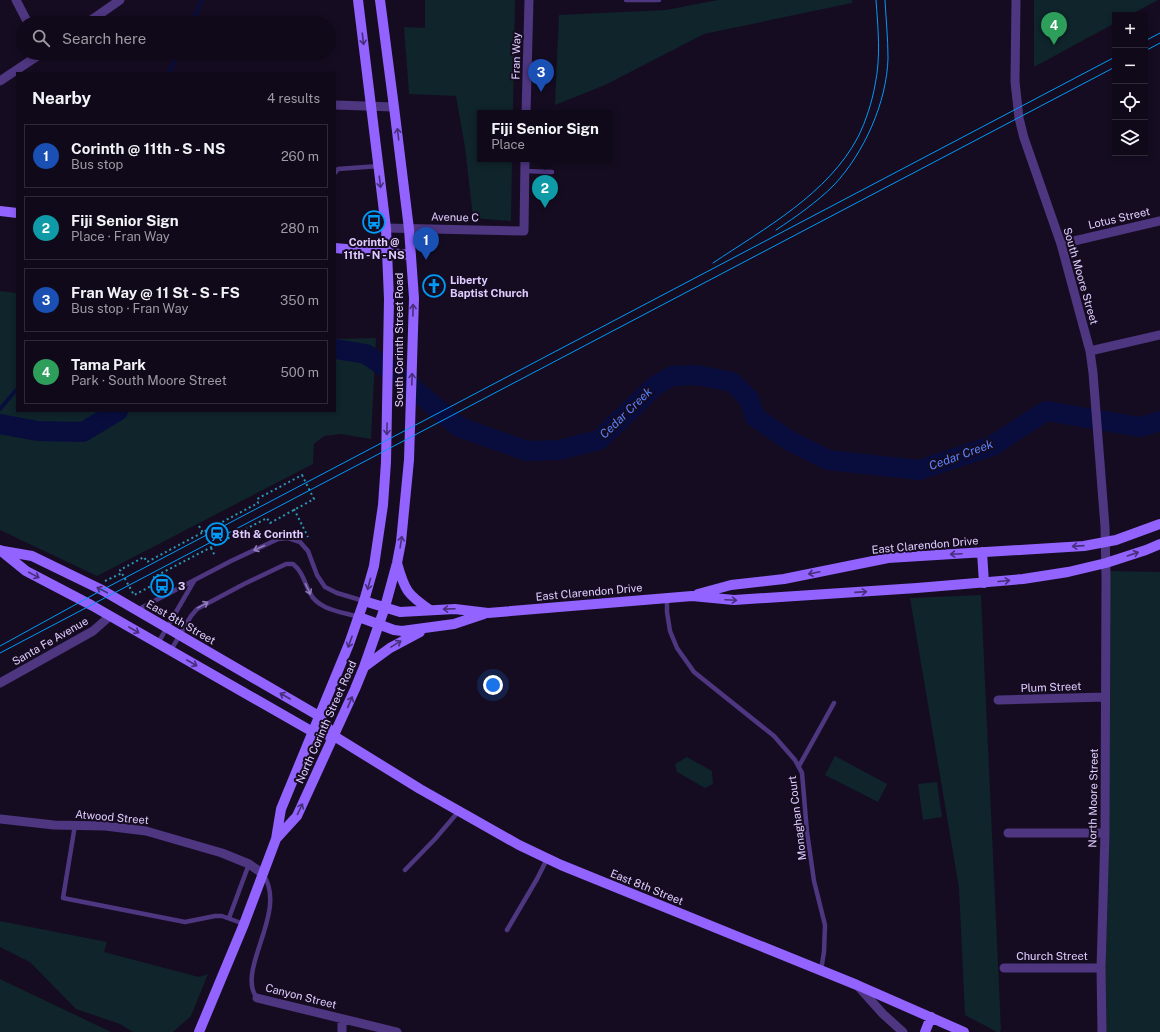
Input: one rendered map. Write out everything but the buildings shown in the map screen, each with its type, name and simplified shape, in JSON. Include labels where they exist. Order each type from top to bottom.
[{"type":"main road","name":"South Corinth Street Road","points":[[358,0],[386,228],[389,334],[386,462],[383,505],[374,566],[364,601]]},
{"type":"main road","name":"South Corinth Street Road","points":[[380,0],[409,228],[414,298],[408,467],[401,542],[385,607]]},
{"type":"main road","points":[[0,211],[16,213]]},
{"type":"main road","points":[[336,248],[411,256]]},
{"type":"main road","name":"East Clarendon Drive","points":[[692,596],[731,585],[784,579],[888,558],[1084,546],[1135,534],[1160,524]]},
{"type":"main road","name":"East Clarendon Drive","points":[[364,601],[400,612],[455,609],[488,613],[692,596],[734,600],[984,583],[1068,572],[1106,563],[1160,544]]},
{"type":"main road","name":"East 8th Street","points":[[2,551],[32,556],[102,590],[319,716],[334,736]]},
{"type":"main road","name":"East 8th Street","points":[[2,551],[26,571],[158,643],[312,732],[334,736],[420,789],[519,845],[548,859],[857,985],[931,1017],[945,1028],[964,1032]]},
{"type":"main road","points":[[982,552],[984,583]]},
{"type":"main road","points":[[397,563],[403,584],[409,594],[430,610]]},
{"type":"main road","name":"North Corinth Street Road","points":[[198,1032],[244,924],[276,839],[281,809],[312,732],[335,681],[364,601]]},
{"type":"main road","name":"North Corinth Street Road","points":[[276,839],[297,816],[364,667],[385,607]]},
{"type":"main road","name":"East Clarendon Drive","points":[[359,617],[378,625],[402,631],[454,624],[488,613]]},
{"type":"main road","points":[[364,667],[390,648],[431,627]]},
{"type":"main road","points":[[926,1032],[931,1017]]},
{"type":"street","points":[[16,0],[24,16]]},
{"type":"street","points":[[97,16],[120,0]]},
{"type":"street","name":"Fran Way","points":[[526,110],[529,0]]},
{"type":"street","name":"South Moore Street","points":[[1016,0],[1015,82],[1019,118],[1024,138],[1061,244],[1090,351],[1095,396],[1106,563]]},
{"type":"street","points":[[0,81],[32,60]]},
{"type":"street","points":[[336,105],[394,107]]},
{"type":"street","points":[[525,171],[526,162]]},
{"type":"street","name":"Avenue C","points":[[386,228],[524,231],[525,171]]},
{"type":"street","name":"Lotus Street","points":[[1061,244],[1160,221]]},
{"type":"street","points":[[1090,351],[1160,335]]},
{"type":"street","name":"North Moore Street","points":[[1102,1032],[1101,968],[1104,833],[1106,563]]},
{"type":"street","name":"Santa Fe Avenue","points":[[0,683],[93,630],[110,616]]},
{"type":"street","name":"Plum Street","points":[[998,700],[1105,697]]},
{"type":"street","name":"Atwood Street","points":[[0,819],[54,825],[105,826],[146,831],[222,853],[249,864],[263,874]]},
{"type":"street","points":[[1008,833],[1104,833]]},
{"type":"street","name":"Church Street","points":[[1004,968],[1101,968]]},
{"type":"street","points":[[857,985],[883,1014],[903,1032]]},
{"type":"street","name":"Canyon Street","points":[[257,998],[397,1032]]},
{"type":"street","points":[[342,1019],[342,1032]]},
{"type":"lane","points":[[626,0],[659,0]]},
{"type":"lane","points":[[336,172],[338,170],[378,166]]},
{"type":"lane","points":[[525,171],[552,172]]},
{"type":"lane","points":[[136,610],[278,539],[288,538],[300,542],[308,551],[317,574],[325,587],[337,593],[364,601]]},
{"type":"lane","points":[[171,651],[191,616],[197,609],[286,564],[293,564],[300,569],[310,594],[322,605],[359,617]]},
{"type":"lane","points":[[158,643],[195,580]]},
{"type":"lane","name":"Monaghan Court","points":[[667,598],[667,612],[670,631],[677,648],[694,672],[774,736],[799,766],[802,773],[807,832],[814,882],[825,925],[824,952],[821,970]]},
{"type":"lane","points":[[799,766],[834,703]]},
{"type":"lane","points":[[404,870],[435,839],[459,811]]},
{"type":"lane","points":[[76,825],[63,898],[185,922],[215,916],[229,918],[244,924]]},
{"type":"lane","points":[[507,930],[548,859]]},
{"type":"lane","points":[[229,918],[249,864]]},
{"type":"lane","name":"Canyon Street","points":[[257,998],[251,985],[251,974],[266,928],[270,900],[270,889],[263,874]]},
{"type":"path","points":[[302,476],[314,498],[270,523],[267,518],[154,577],[157,583],[134,595],[120,570],[144,558],[147,562],[203,533],[258,503],[256,499],[302,476]]},
{"type":"path","points":[[294,509],[308,537]]},
{"type":"path","points":[[199,526],[203,533]]},
{"type":"path","points":[[211,548],[215,556]]},
{"type":"path","points":[[101,582],[122,573]]},
{"type":"shaded area","points":[[425,0],[515,0],[513,110],[477,110],[477,162],[512,162],[511,221],[473,218],[465,147],[456,96],[409,94],[404,27],[425,28]]},
{"type":"shaded area","points":[[718,0],[852,0],[852,3],[704,34],[605,85],[555,105],[559,15],[666,10]]},
{"type":"shaded area","points":[[1034,0],[1158,0],[1136,12],[1112,12],[1112,25],[1034,67]]},
{"type":"shaded area","points":[[0,291],[16,293],[16,412],[336,412],[336,339],[376,338],[371,439],[341,434],[324,436],[314,444],[313,464],[97,576],[0,530]]},
{"type":"shaded area","points":[[1110,571],[1160,572],[1160,1032],[1100,1032]]},
{"type":"shaded area","points":[[981,595],[1000,1032],[997,1032],[965,1015],[959,888],[910,598]]},
{"type":"shaded area","points":[[835,756],[887,784],[878,802],[825,775]]},
{"type":"shaded area","points":[[687,757],[712,771],[713,784],[705,788],[677,772],[675,764]]},
{"type":"shaded area","points":[[937,782],[942,817],[923,820],[918,784]]},
{"type":"shaded area","points":[[0,921],[107,942],[104,952],[199,977],[208,974],[191,1016],[173,1032],[133,1032],[120,1024],[76,1009],[30,962],[0,947]]},
{"type":"shaded area","points":[[0,979],[111,1032],[0,1032]]},
{"type":"waterway","points":[[195,16],[202,0]]},
{"type":"waterway","points":[[169,72],[175,60]]},
{"type":"waterway","name":"Cedar Creek","points":[[336,349],[366,354],[402,379],[459,427],[527,451],[559,450],[599,440],[655,386],[672,376],[697,375],[732,382],[749,399],[755,417],[790,441],[828,460],[919,470],[992,446],[1046,411],[1140,427],[1160,421]]},
{"type":"waterway","points":[[0,409],[16,390]]},
{"type":"waterway","name":"Cedar Creek","points":[[0,424],[38,431],[83,432],[116,412]]},
{"type":"tram line","points":[[713,263],[774,223],[813,193],[830,176],[858,137],[864,125],[874,91],[877,74],[878,42],[876,0]]},
{"type":"tram line","points":[[776,230],[806,209],[834,185],[855,158],[872,126],[887,75],[888,51],[885,0]]},
{"type":"tram line","points":[[1148,39],[1160,33]]},
{"type":"tram line","points":[[1148,49],[1160,43]]},
{"type":"tram line","points":[[0,646],[102,590],[1112,59]]},
{"type":"tram line","points":[[0,653],[1112,69]]},
{"type":"place","name":"Tama Park","points":[[1054,45]]},
{"type":"place","name":"Fran Way @ 11 St - S - FS","points":[[541,92]]},
{"type":"place","name":"Fiji Senior Sign","points":[[545,208]]},
{"type":"place","name":"Corinth @ 11th - N - NS","points":[[374,222]]},
{"type":"place","name":"Corinth @ 11th - S - NS","points":[[426,260]]},
{"type":"place","name":"Liberty Baptist Church","points":[[434,286]]},
{"type":"place","name":"8th & Corinth","points":[[217,534]]},
{"type":"place","name":"3","points":[[162,586]]}]
